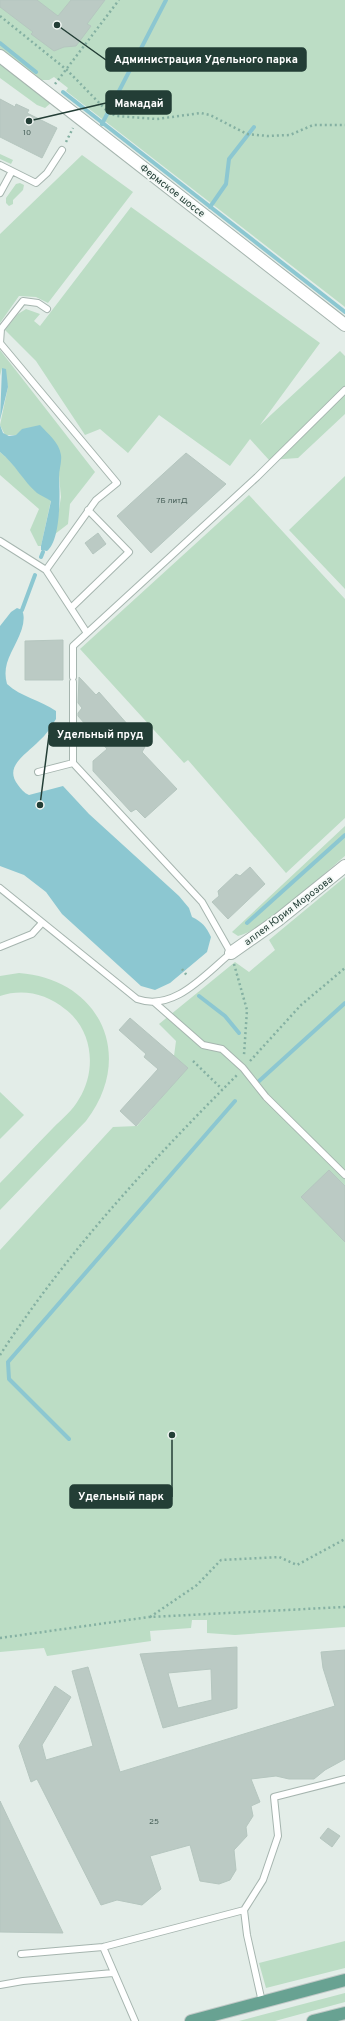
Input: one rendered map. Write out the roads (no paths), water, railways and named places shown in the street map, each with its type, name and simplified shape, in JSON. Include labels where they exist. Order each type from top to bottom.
[{"type":"main road","points":[[191,2021],[345,1980]]},
{"type":"main road","points":[[313,2021],[345,2013]]},
{"type":"street","name":"Фермское шоссе","points":[[0,56],[345,325]]},
{"type":"street","name":"аллея Юрия Морозова","points":[[231,953],[278,920],[345,866]]},
{"type":"lane","points":[[0,165],[36,182],[47,173],[62,150]]},
{"type":"lane","points":[[0,193],[12,171]]},
{"type":"lane","points":[[46,570],[96,500],[117,483],[0,343],[1,329],[23,301],[38,303],[48,309]]},
{"type":"lane","points":[[0,888],[137,999],[154,1002],[166,1001],[177,996],[231,953],[202,902],[73,763],[73,646],[257,477],[345,390]]},
{"type":"lane","points":[[71,608],[129,552],[88,510]]},
{"type":"lane","points":[[0,541],[46,570],[87,633]]},
{"type":"lane","points":[[38,772],[73,763]]},
{"type":"lane","points":[[0,947],[32,934],[42,923]]},
{"type":"lane","points":[[154,1002],[203,1045],[222,1049],[243,1068],[266,1097],[345,1175]]},
{"type":"lane","points":[[262,2002],[247,1935],[244,1910],[263,1880],[278,1836],[274,1797],[345,1778]]},
{"type":"lane","points":[[21,1954],[103,1946],[244,1910]]},
{"type":"lane","points":[[103,1946],[113,1973],[135,2021]]},
{"type":"lane","points":[[0,1985],[113,1973]]},
{"type":"water","points":[[2,368],[6,369],[8,387],[0,420]]},
{"type":"water","points":[[0,425],[3,433],[9,436],[16,435],[22,429],[40,425],[53,438],[60,450],[59,516],[55,537],[52,545],[47,551],[41,550],[41,546],[51,501],[32,489],[0,452]]},
{"type":"water","points":[[17,608],[22,610],[24,616],[22,630],[7,663],[7,684],[18,692],[56,711],[56,719],[48,731],[42,739],[18,761],[15,766],[13,772],[14,778],[18,785],[29,795],[63,786],[89,814],[179,896],[189,908],[192,917],[203,925],[211,937],[207,952],[170,983],[155,990],[141,986],[62,914],[46,892],[24,875],[0,866],[0,626],[11,612]]},
{"type":"waterway","points":[[102,124],[166,0]]},
{"type":"waterway","points":[[0,43],[36,72]]},
{"type":"waterway","points":[[63,92],[345,312]]},
{"type":"waterway","points":[[210,207],[226,184],[229,159],[254,127]]},
{"type":"waterway","points":[[41,557],[43,552]]},
{"type":"waterway","points":[[22,610],[35,575]]},
{"type":"waterway","points":[[247,923],[345,835]]},
{"type":"waterway","points":[[199,996],[225,1016],[239,1033]]},
{"type":"waterway","points":[[258,1082],[345,1003]]},
{"type":"waterway","points":[[69,1439],[9,1379],[8,1362],[235,1101]]},
{"type":"place","name":"Администрация Удельного парка","points":[[57,25]]},
{"type":"place","name":"Мамадай","points":[[29,121]]},
{"type":"place","name":"Удельный пруд","points":[[40,805]]},
{"type":"place","name":"Удельный парк","points":[[172,1435]]}]
